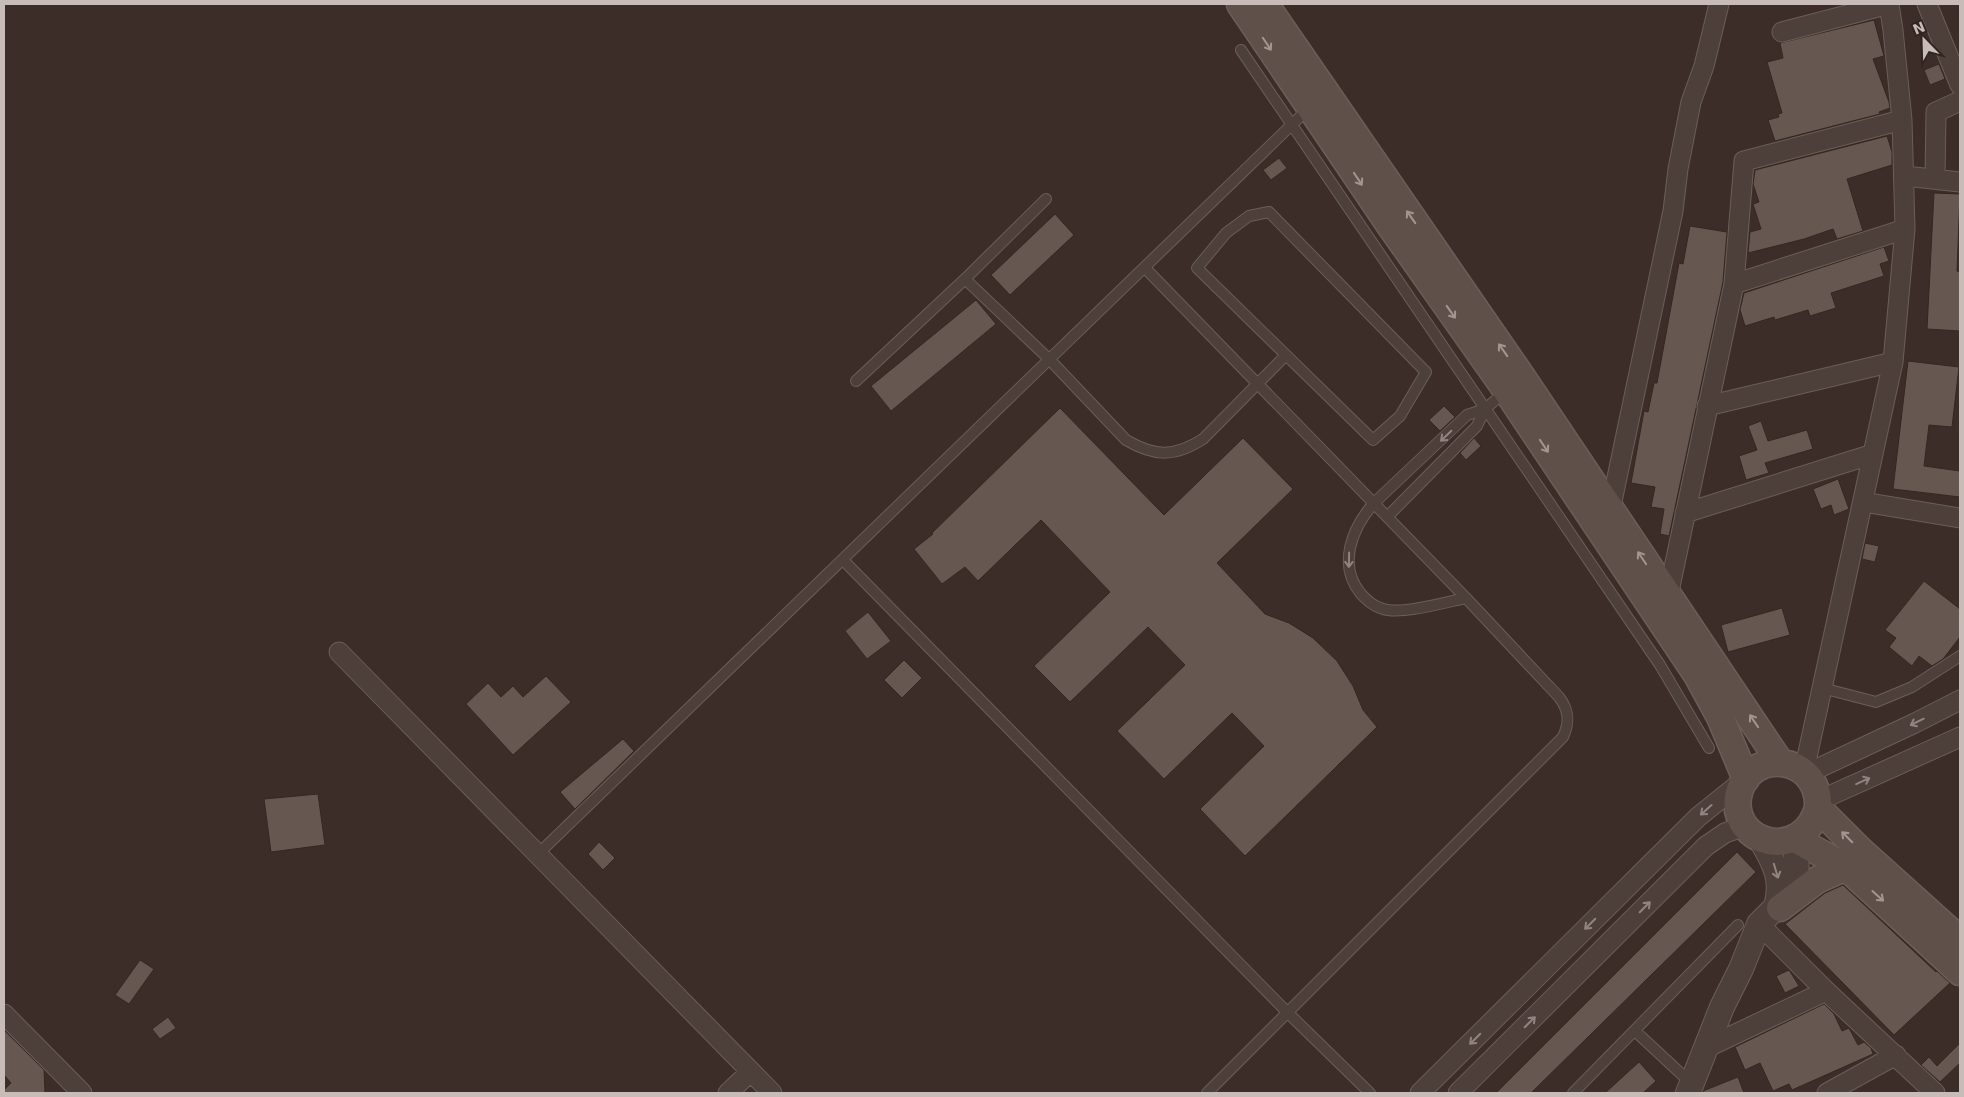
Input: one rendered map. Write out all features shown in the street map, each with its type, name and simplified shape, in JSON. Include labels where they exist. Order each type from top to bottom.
[{"type":"main road","points":[[1259,8],[1309,109],[1610,511],[1668,596],[1797,769],[1813,782],[1818,804],[1859,849],[1960,940]]},
{"type":"main road","points":[[1514,384],[1697,675],[1720,717],[1745,779]]},
{"type":"main road","points":[[1797,769],[1761,766],[1745,779],[1738,798],[1738,808],[1753,832],[1771,842],[1782,842],[1794,839],[1810,826],[1818,804]]},
{"type":"main road","points":[[1794,839],[1846,867],[1960,972]]},
{"type":"main road","points":[[1778,908],[1817,880],[1846,867]]},
{"type":"street","points":[[1610,511],[1673,211],[1678,169],[1691,102],[1704,66],[1719,4]]},
{"type":"street","points":[[1782,32],[1889,4],[1894,30],[1905,176],[1906,229],[1893,362],[1822,688],[1797,769]]},
{"type":"street","points":[[1927,4],[1960,84]]},
{"type":"street","points":[[1935,179],[1936,112],[1960,101]]},
{"type":"street","points":[[1668,596],[1734,284],[1744,161],[1902,120]]},
{"type":"street","points":[[1905,176],[1960,182]]},
{"type":"street","points":[[1734,284],[1906,229]]},
{"type":"street","points":[[1707,406],[1893,362]]},
{"type":"street","points":[[1685,512],[1873,454]]},
{"type":"street","points":[[1863,502],[1960,518]]},
{"type":"street","points":[[339,652],[772,1093]]},
{"type":"street","points":[[1797,769],[1915,724],[1960,700]]},
{"type":"street","points":[[1818,804],[1960,737]]},
{"type":"street","points":[[1420,1093],[1698,817],[1745,779]]},
{"type":"street","points":[[1458,1093],[1706,846],[1725,833],[1753,832],[1772,859],[1778,875],[1780,892],[1778,908]]},
{"type":"street","points":[[1688,1090],[1706,1048],[1748,924],[1778,908],[1794,886],[1797,860],[1794,839]]},
{"type":"street","points":[[1748,924],[1826,990],[1935,1093]]},
{"type":"street","points":[[1706,1048],[1826,990]]},
{"type":"street","points":[[4,1014],[82,1093]]},
{"type":"street","points":[[1827,1093],[1896,1055]]},
{"type":"street","points":[[728,1093],[750,1072]]},
{"type":"lane","points":[[1241,50],[1309,109],[1485,409],[1660,665],[1709,748]]},
{"type":"lane","points":[[537,854],[1309,109]]},
{"type":"lane","points":[[856,380],[965,279],[1046,199]]},
{"type":"lane","points":[[1269,212],[1426,372],[1400,416],[1373,440],[1286,355],[1197,268],[1226,233],[1249,216],[1269,212]]},
{"type":"lane","points":[[1145,268],[1466,598],[1565,704],[1568,717],[1567,729],[1563,737],[1207,1093]]},
{"type":"lane","points":[[965,279],[1050,360],[1126,440],[1142,450],[1167,454],[1187,449],[1203,439],[1286,355]]},
{"type":"lane","points":[[1466,598],[1397,611],[1383,610],[1370,603],[1357,589],[1349,572],[1349,554],[1355,532],[1363,516],[1374,504],[1467,415],[1485,409],[1514,384]]},
{"type":"lane","points":[[1387,517],[1477,426],[1485,409]]},
{"type":"lane","points":[[843,560],[1287,1012],[1370,1093]]},
{"type":"lane","points":[[1822,688],[1876,702],[1912,687],[1960,656]]},
{"type":"lane","points":[[1573,1093],[1635,1030],[1748,924]]},
{"type":"lane","points":[[1635,1030],[1688,1090]]},
{"type":"building","points":[[1874,20],[1884,56],[1873,59],[1890,108],[1879,112],[1880,114],[1775,141],[1768,120],[1779,117],[1778,114],[1782,113],[1767,62],[1783,58],[1780,43]]},
{"type":"building","points":[[1939,64],[1945,79],[1930,85],[1924,70]]},
{"type":"building","points":[[1887,136],[1892,152],[1892,165],[1847,179],[1863,231],[1837,239],[1833,229],[1804,239],[1748,253],[1750,232],[1761,229],[1753,204],[1759,202],[1753,184],[1755,170]]},
{"type":"building","points":[[1279,158],[1287,168],[1271,180],[1263,170]]},
{"type":"building","points":[[1934,193],[1960,194],[1957,271],[1960,272],[1960,331],[1927,329]]},
{"type":"building","points":[[1055,214],[1074,235],[1010,295],[991,275]]},
{"type":"building","points":[[1690,226],[1727,232],[1723,282],[1669,536],[1660,534],[1664,509],[1651,507],[1655,487],[1631,483],[1644,411],[1648,412],[1654,383],[1657,383],[1679,263],[1683,264]]},
{"type":"building","points":[[1884,247],[1889,261],[1880,264],[1884,276],[1831,293],[1836,308],[1810,316],[1808,310],[1775,320],[1774,317],[1745,326],[1740,310],[1744,293]]},
{"type":"building","points":[[976,300],[996,324],[891,411],[871,386]]},
{"type":"building","points":[[1908,361],[1959,367],[1952,427],[1929,425],[1924,466],[1960,471],[1960,497],[1893,489]]},
{"type":"building","points":[[1444,406],[1455,417],[1440,431],[1429,420]]},
{"type":"building","points":[[1060,408],[1164,515],[1243,438],[1293,489],[1217,563],[1265,614],[1289,623],[1313,638],[1337,661],[1353,686],[1363,710],[1377,727],[1245,856],[1200,809],[1264,746],[1232,713],[1164,779],[1117,731],[1185,665],[1148,627],[1070,702],[1034,666],[1110,592],[1041,520],[978,581],[965,567],[942,584],[914,549],[933,534]]},
{"type":"building","points":[[1761,421],[1768,441],[1807,430],[1813,449],[1765,463],[1769,473],[1746,480],[1739,456],[1757,450],[1748,426]]},
{"type":"building","points":[[1474,438],[1481,446],[1466,460],[1460,453]]},
{"type":"building","points":[[1838,479],[1849,509],[1834,515],[1831,505],[1821,509],[1813,489]]},
{"type":"building","points":[[1865,543],[1879,546],[1875,562],[1862,559]]},
{"type":"building","points":[[1924,581],[1960,609],[1960,637],[1943,659],[1932,666],[1919,656],[1912,666],[1889,647],[1896,638],[1885,630]]},
{"type":"building","points":[[1782,608],[1790,635],[1728,652],[1721,625]]},
{"type":"building","points":[[868,612],[891,641],[867,659],[845,631]]},
{"type":"building","points":[[904,660],[922,678],[902,698],[884,680]]},
{"type":"building","points":[[546,676],[571,702],[513,755],[466,704],[488,683],[501,697],[513,686],[523,697]]},
{"type":"building","points":[[623,739],[634,751],[575,809],[560,792]]},
{"type":"building","points":[[318,794],[325,845],[271,852],[264,799]]},
{"type":"building","points":[[599,842],[615,858],[603,870],[588,854]]},
{"type":"building","points":[[1737,852],[1756,872],[1531,1093],[1496,1093]]},
{"type":"building","points":[[1843,885],[1950,983],[1894,1035],[1785,924],[1825,893]]},
{"type":"building","points":[[140,960],[154,969],[129,1004],[115,995]]},
{"type":"building","points":[[1789,970],[1799,986],[1785,993],[1776,976]]},
{"type":"building","points":[[1824,1004],[1834,1014],[1842,1031],[1849,1028],[1858,1045],[1864,1042],[1871,1048],[1873,1054],[1792,1090],[1789,1084],[1773,1091],[1760,1063],[1745,1070],[1735,1047]]},
{"type":"building","points":[[168,1017],[176,1028],[160,1039],[152,1029]]},
{"type":"building","points":[[4,1030],[44,1070],[45,1093],[4,1093],[4,1090],[11,1083],[4,1075]]},
{"type":"building","points":[[1960,1043],[1960,1063],[1940,1082],[1921,1065],[1929,1057],[1937,1066]]},
{"type":"building","points":[[1639,1062],[1656,1081],[1643,1093],[1605,1093]]},
{"type":"building","points":[[1738,1077],[1744,1093],[1703,1093],[1703,1091]]}]
